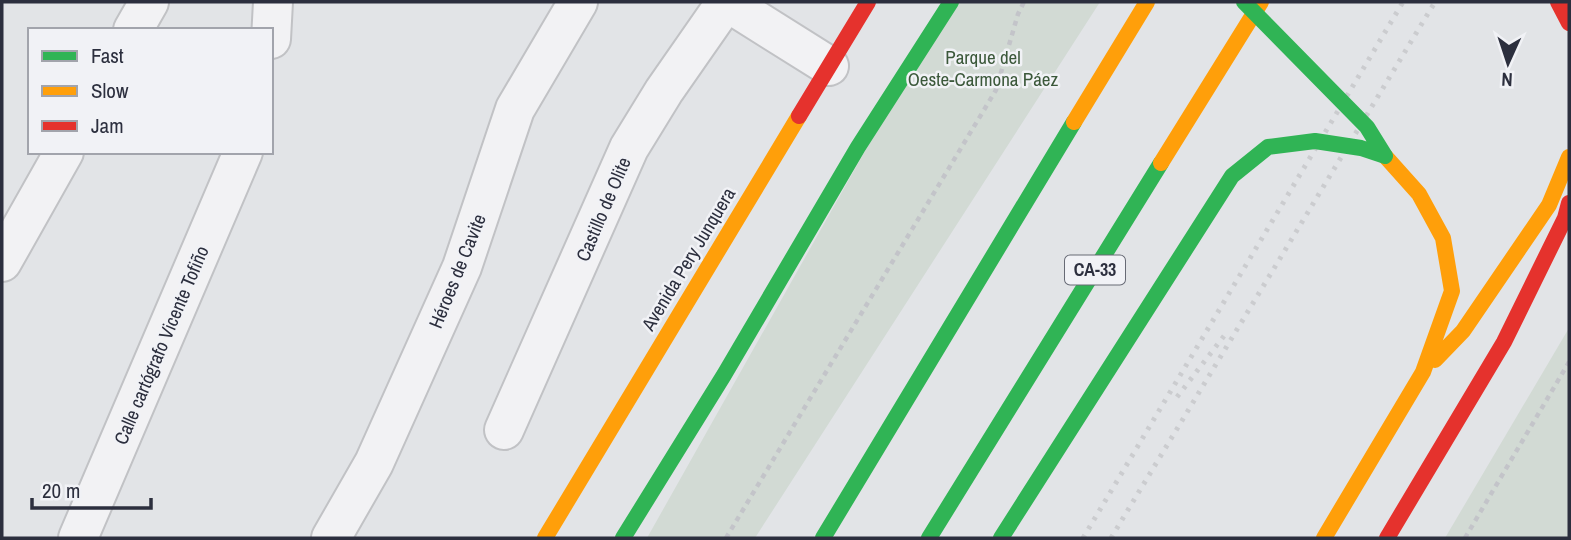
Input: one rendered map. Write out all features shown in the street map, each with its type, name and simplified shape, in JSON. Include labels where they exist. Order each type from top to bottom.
[{"type":"main road","points":[[623,538],[724,375],[858,147],[951,2]]},
{"type":"main road","points":[[823,538],[1147,2]]},
{"type":"main road","points":[[1244,2],[1367,127],[1385,156],[1419,194],[1443,238],[1452,291],[1423,372],[1324,538]]},
{"type":"main road","name":"CA-33","points":[[929,538],[1261,2]]},
{"type":"main road","points":[[1558,2],[1569,23]]},
{"type":"main road","name":"Avenida Pery Junquera","points":[[545,538],[863,9]]},
{"type":"main road","points":[[1001,538],[1232,176],[1268,147],[1315,141],[1361,148],[1385,156]]},
{"type":"main road","points":[[1423,372],[1463,331],[1494,288],[1549,205],[1569,158]]},
{"type":"main road","points":[[1387,538],[1504,342],[1565,218],[1569,203]]},
{"type":"main road","points":[[1504,342],[1562,261]]},
{"type":"street","points":[[135,28],[149,2]]},
{"type":"street","points":[[272,28],[273,2]]},
{"type":"street","name":"Héroes de Cavite","points":[[331,538],[374,463],[462,267],[515,108],[578,2]]},
{"type":"street","points":[[727,2],[829,66]]},
{"type":"street","name":"Castillo de Olite","points":[[504,430],[629,148],[664,91],[727,2]]},
{"type":"street","points":[[2,262],[63,154]]},
{"type":"street","name":"Calle cartógrafo Vicente Tofiño","points":[[78,538],[242,154]]},
{"type":"path","points":[[726,538],[996,90],[1024,2]]},
{"type":"path","points":[[1465,538],[1569,362]]},
{"type":"green space","name":"Parque del Oeste-Carmona Páez","points":[[949,2],[1100,2],[755,538],[647,538]]},
{"type":"green space","points":[[1569,328],[1569,538],[1445,538]]},
{"type":"railway","points":[[1083,538],[1403,2]]},
{"type":"railway","points":[[1111,538],[1435,2]]},
{"type":"railway","points":[[1177,397],[1224,336]]},
{"type":"traffic: fast","points":[[623,538],[724,375],[858,147],[951,2]]},
{"type":"traffic: fast","points":[[1244,2],[1367,127],[1385,156]]},
{"type":"traffic: fast","points":[[823,538],[1074,122]]},
{"type":"traffic: fast","points":[[1001,538],[1232,176],[1268,147],[1315,141],[1361,148],[1385,156]]},
{"type":"traffic: fast","points":[[929,538],[1161,163]]},
{"type":"traffic: slow","points":[[1074,122],[1147,2]]},
{"type":"traffic: slow","points":[[1161,163],[1261,2]]},
{"type":"traffic: slow","points":[[545,538],[799,116]]},
{"type":"traffic: slow","points":[[1324,538],[1423,372],[1452,291],[1443,238],[1419,194],[1385,156]]},
{"type":"traffic: slow","points":[[1435,360],[1463,331],[1549,205],[1569,157]]},
{"type":"traffic: jam","points":[[799,116],[868,2]]},
{"type":"traffic: jam","points":[[1558,2],[1569,23]]},
{"type":"traffic: jam","points":[[1387,538],[1504,342],[1565,218],[1569,203]]}]
